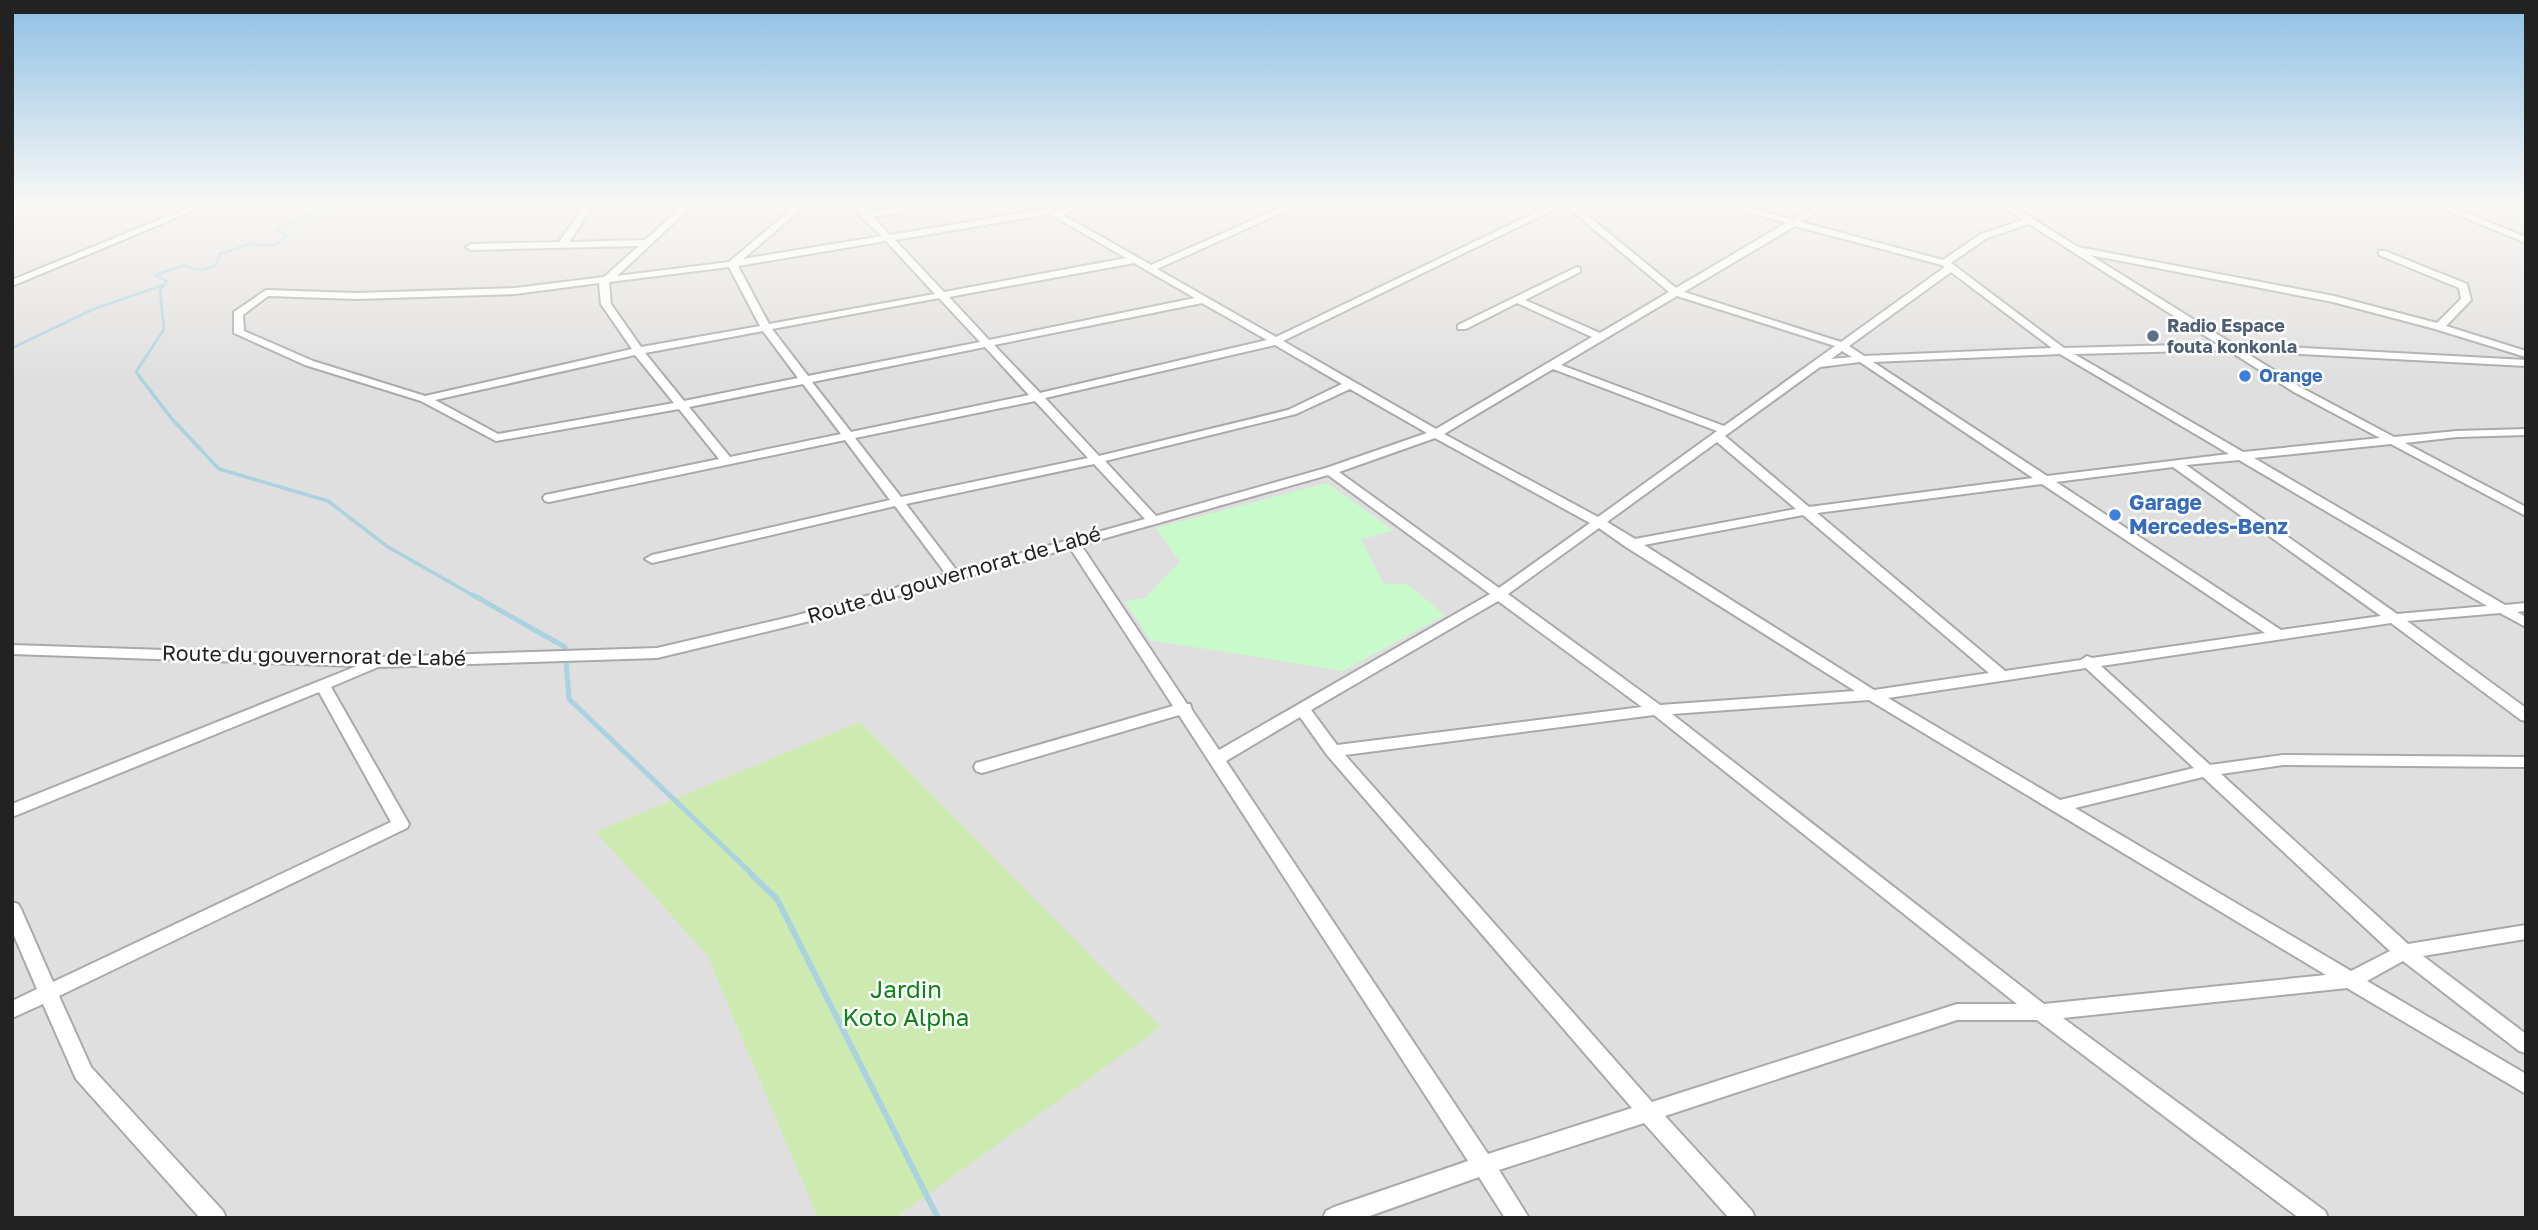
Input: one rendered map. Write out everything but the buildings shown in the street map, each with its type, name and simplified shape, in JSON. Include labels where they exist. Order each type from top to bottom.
[{"type":"street","points":[[12,283],[63,262]]},
{"type":"street","points":[[604,282],[626,262]]},
{"type":"street","points":[[742,262],[604,282],[502,292],[357,296],[266,293],[238,314],[239,333],[309,363],[425,399],[496,438],[681,405],[1202,300]]},
{"type":"street","points":[[909,262],[1152,519]]},
{"type":"street","points":[[425,399],[638,351],[1120,262]]},
{"type":"street","points":[[1137,262],[1349,385],[1598,522],[1872,695],[2526,1086]]},
{"type":"street","points":[[1149,269],[1164,262]]},
{"type":"street","points":[[550,498],[1036,397],[1274,342],[1440,262]]},
{"type":"street","points":[[1639,262],[1675,292],[1841,345],[2278,635]]},
{"type":"street","name":"Route du gouvernorat de Labé","points":[[12,649],[380,662],[657,653],[797,620],[955,577],[1152,519],[1330,471],[1436,434],[1726,262]]},
{"type":"street","points":[[1934,262],[1947,266],[2062,351],[2526,623]]},
{"type":"street","points":[[1218,758],[1498,595],[1815,365],[1951,262]]},
{"type":"street","points":[[2094,262],[2227,347],[2526,512]]},
{"type":"street","points":[[2143,262],[2262,284],[2439,327],[2526,354]]},
{"type":"street","points":[[2405,262],[2464,286],[2466,300],[2439,327]]},
{"type":"street","points":[[732,264],[766,328],[955,577]]},
{"type":"street","points":[[1462,327],[1577,270]]},
{"type":"street","points":[[604,282],[606,304],[638,351],[726,460]]},
{"type":"street","points":[[1518,300],[1600,337]]},
{"type":"street","points":[[1815,365],[1863,359],[2227,347],[2526,363]]},
{"type":"street","points":[[1551,365],[1721,433],[1806,511],[2002,676]]},
{"type":"street","points":[[652,559],[897,502],[1096,460],[1292,412],[1349,385]]},
{"type":"street","points":[[1631,544],[1806,511],[2175,463],[2392,440],[2526,432]]},
{"type":"street","points":[[2175,463],[2394,618],[2526,716]]},
{"type":"street","points":[[1330,471],[1657,710],[2041,1012],[2317,1218]]},
{"type":"street","points":[[1073,542],[1218,758],[1518,1218]]},
{"type":"street","points":[[1333,751],[1657,710],[1872,695],[2087,661],[2394,618],[2526,607]]},
{"type":"street","points":[[2087,661],[2404,952],[2526,1045]]},
{"type":"street","points":[[12,811],[380,662]]},
{"type":"street","points":[[12,1010],[401,824],[322,684]]},
{"type":"street","points":[[982,767],[1185,708]]},
{"type":"street","points":[[1302,709],[1333,751],[1744,1218]]},
{"type":"street","points":[[2058,806],[2206,771],[2283,760],[2526,762]]},
{"type":"street","points":[[12,909],[83,1073],[215,1218]]},
{"type":"street","points":[[1334,1218],[1485,1165],[1957,1012],[2041,1012],[2351,980],[2404,952],[2526,932]]},
{"type":"shaded area","points":[[12,262],[2526,262],[2526,1218],[12,1218]]},
{"type":"green space","points":[[1327,483],[1393,530],[1361,540],[1384,584],[1407,584],[1445,615],[1343,671],[1150,640],[1125,601],[1145,598],[1180,562],[1156,528]]},
{"type":"green space","name":"Jardin Koto Alpha","points":[[860,722],[1161,1027],[895,1218],[818,1218],[707,955],[596,832]]},
{"type":"waterway","points":[[141,378],[136,372],[164,329],[160,291],[167,281],[155,275],[185,265],[200,269],[217,262]]},
{"type":"waterway","points":[[12,348],[94,309],[163,285]]},
{"type":"waterway","points":[[139,376],[172,419],[219,469],[328,501],[388,547],[476,597]]},
{"type":"waterway","points":[[473,595],[565,647],[569,699],[753,875]]},
{"type":"waterway","points":[[751,874],[777,899],[938,1218]]},
{"type":"place","name":"Radio Espace fouta konkonla","points":[[2153,336]]},
{"type":"place","name":"Orange","points":[[2245,376]]},
{"type":"place","name":"Garage Mercedes-Benz","points":[[2115,515]]}]
